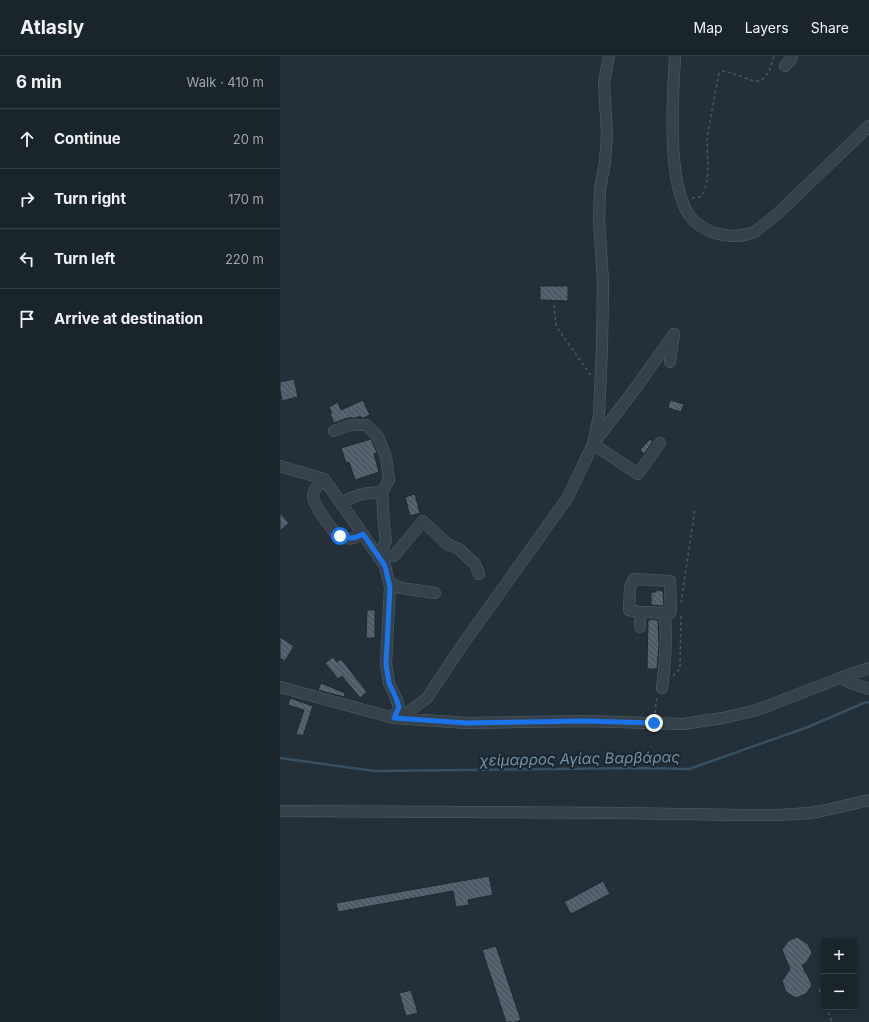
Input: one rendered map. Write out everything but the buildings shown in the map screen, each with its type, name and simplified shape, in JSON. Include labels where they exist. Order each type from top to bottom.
[{"type":"street","points":[[593,444],[599,415],[602,347],[603,282],[599,220],[600,189],[605,162],[607,134],[604,83],[609,56]]},
{"type":"street","points":[[675,56],[672,104],[673,147],[676,176],[680,196],[686,209],[694,221],[709,231],[723,236],[738,236],[756,230],[775,216],[869,126]]},
{"type":"street","points":[[785,66],[792,56]]},
{"type":"street","points":[[394,718],[407,713],[427,698],[463,644],[568,497],[593,444],[674,334],[670,362]]},
{"type":"street","points":[[334,431],[350,425],[366,425],[378,437],[386,457],[389,480],[382,492],[386,540],[379,556]]},
{"type":"street","points":[[593,444],[638,474],[660,443]]},
{"type":"street","points":[[280,466],[324,479],[385,566],[390,583],[386,664],[389,683],[399,707],[394,718]]},
{"type":"street","points":[[324,479],[315,489],[313,495],[314,503],[336,534],[349,539],[363,534]]},
{"type":"street","points":[[341,503],[352,497],[363,494],[382,492]]},
{"type":"street","points":[[379,556],[394,556],[423,521],[447,544],[459,549],[475,564],[479,574]]},
{"type":"street","points":[[662,688],[666,628],[665,618],[671,611],[670,581],[634,579],[630,587],[629,610],[669,613]]},
{"type":"street","points":[[390,583],[401,588],[435,593]]},
{"type":"street","points":[[640,612],[640,627]]},
{"type":"street","points":[[280,686],[394,718],[467,723],[585,721],[683,724],[723,718],[757,710],[869,668]]},
{"type":"street","points":[[840,678],[868,688]]},
{"type":"street","points":[[280,811],[780,815],[822,811],[869,800]]},
{"type":"path","points":[[680,196],[689,198],[699,197],[704,192],[708,172],[707,137],[719,73],[725,71],[754,81],[759,81],[769,72],[774,56]]},
{"type":"path","points":[[554,305],[556,326],[591,377]]},
{"type":"path","points":[[819,989],[821,994]]},
{"type":"path","points":[[827,1010],[832,1022]]},
{"type":"waterway","name":"χείμαρρος Αγίας Βαρβάρας","points":[[280,758],[374,771],[642,768],[689,769],[808,727],[869,702]]},
{"type":"route","points":[[340,536],[349,539],[363,534],[385,566],[390,587],[386,664],[389,683],[399,707],[394,718],[467,723],[585,721],[654,723]]}]
